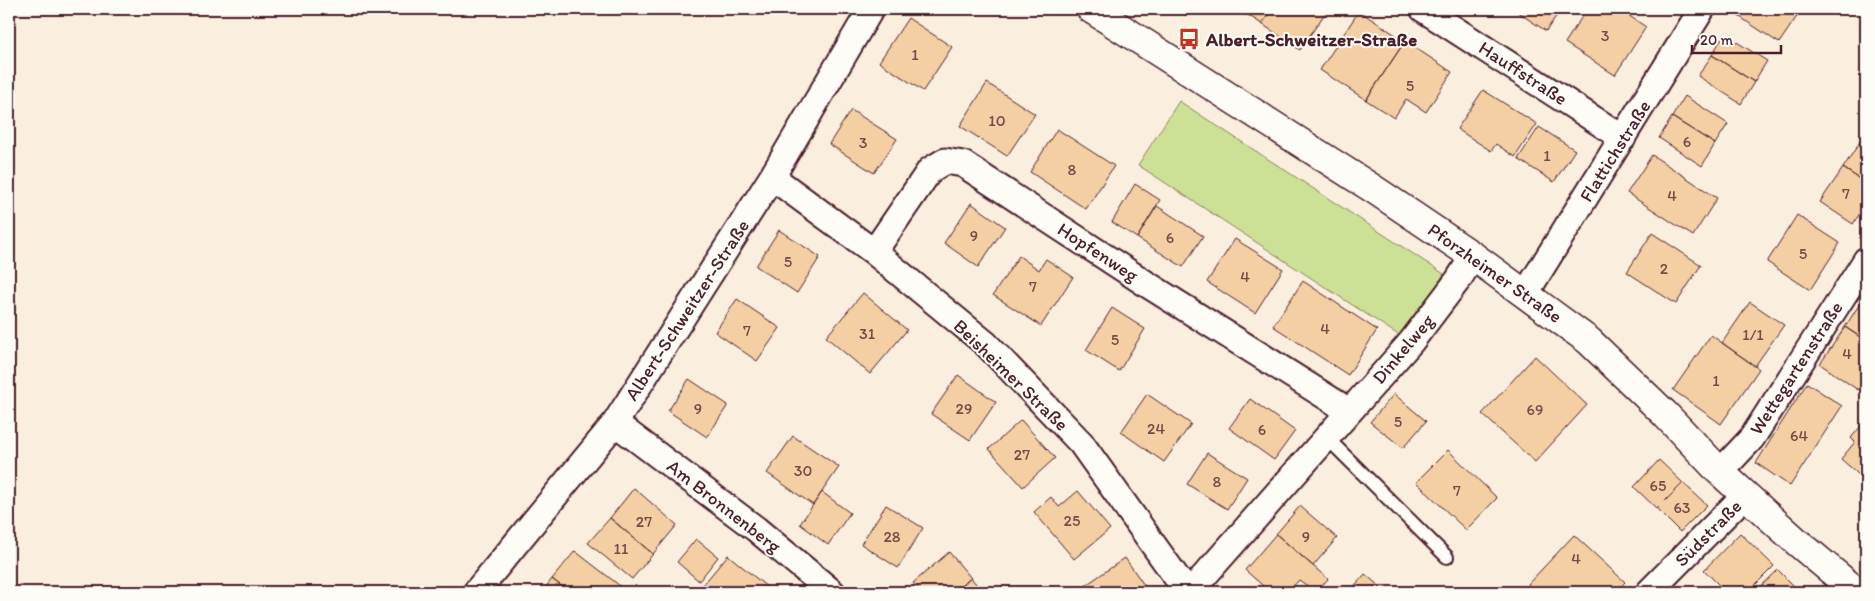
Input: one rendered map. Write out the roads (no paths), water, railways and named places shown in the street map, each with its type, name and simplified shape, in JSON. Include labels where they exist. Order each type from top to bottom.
[{"type":"street","name":"Albert-Schweitzer-Straße","points":[[476,592],[615,423],[772,177],[871,9]]},
{"type":"street","name":"Pforzheimer Straße","points":[[1091,9],[1375,190],[1526,293],[1589,342],[1665,414],[1720,472],[1796,541],[1857,592]]},
{"type":"street","name":"Hauffstraße","points":[[1423,9],[1624,138]]},
{"type":"street","name":"Flattichstraße","points":[[1526,293],[1624,138],[1702,9]]},
{"type":"street","name":"Hopfenweg","points":[[874,252],[930,170],[945,161],[963,164],[1146,283],[1349,410]]},
{"type":"street","name":"Beisheimer Straße","points":[[772,177],[874,252],[986,344],[1081,443],[1188,592]]},
{"type":"street","name":"Dinkelweg","points":[[1188,592],[1411,342],[1458,280],[1473,256]]},
{"type":"street","name":"Wettegartenstraße","points":[[1720,472],[1752,438],[1866,260]]},
{"type":"street","name":"Am Bronnenberg","points":[[615,423],[756,529],[830,592]]},
{"type":"street","name":"Südstraße","points":[[1649,592],[1745,495]]},
{"type":"lane","points":[[1327,438],[1447,556]]},
{"type":"place","name":"Albert-Schweitzer-Straße","points":[[1189,39]]}]
